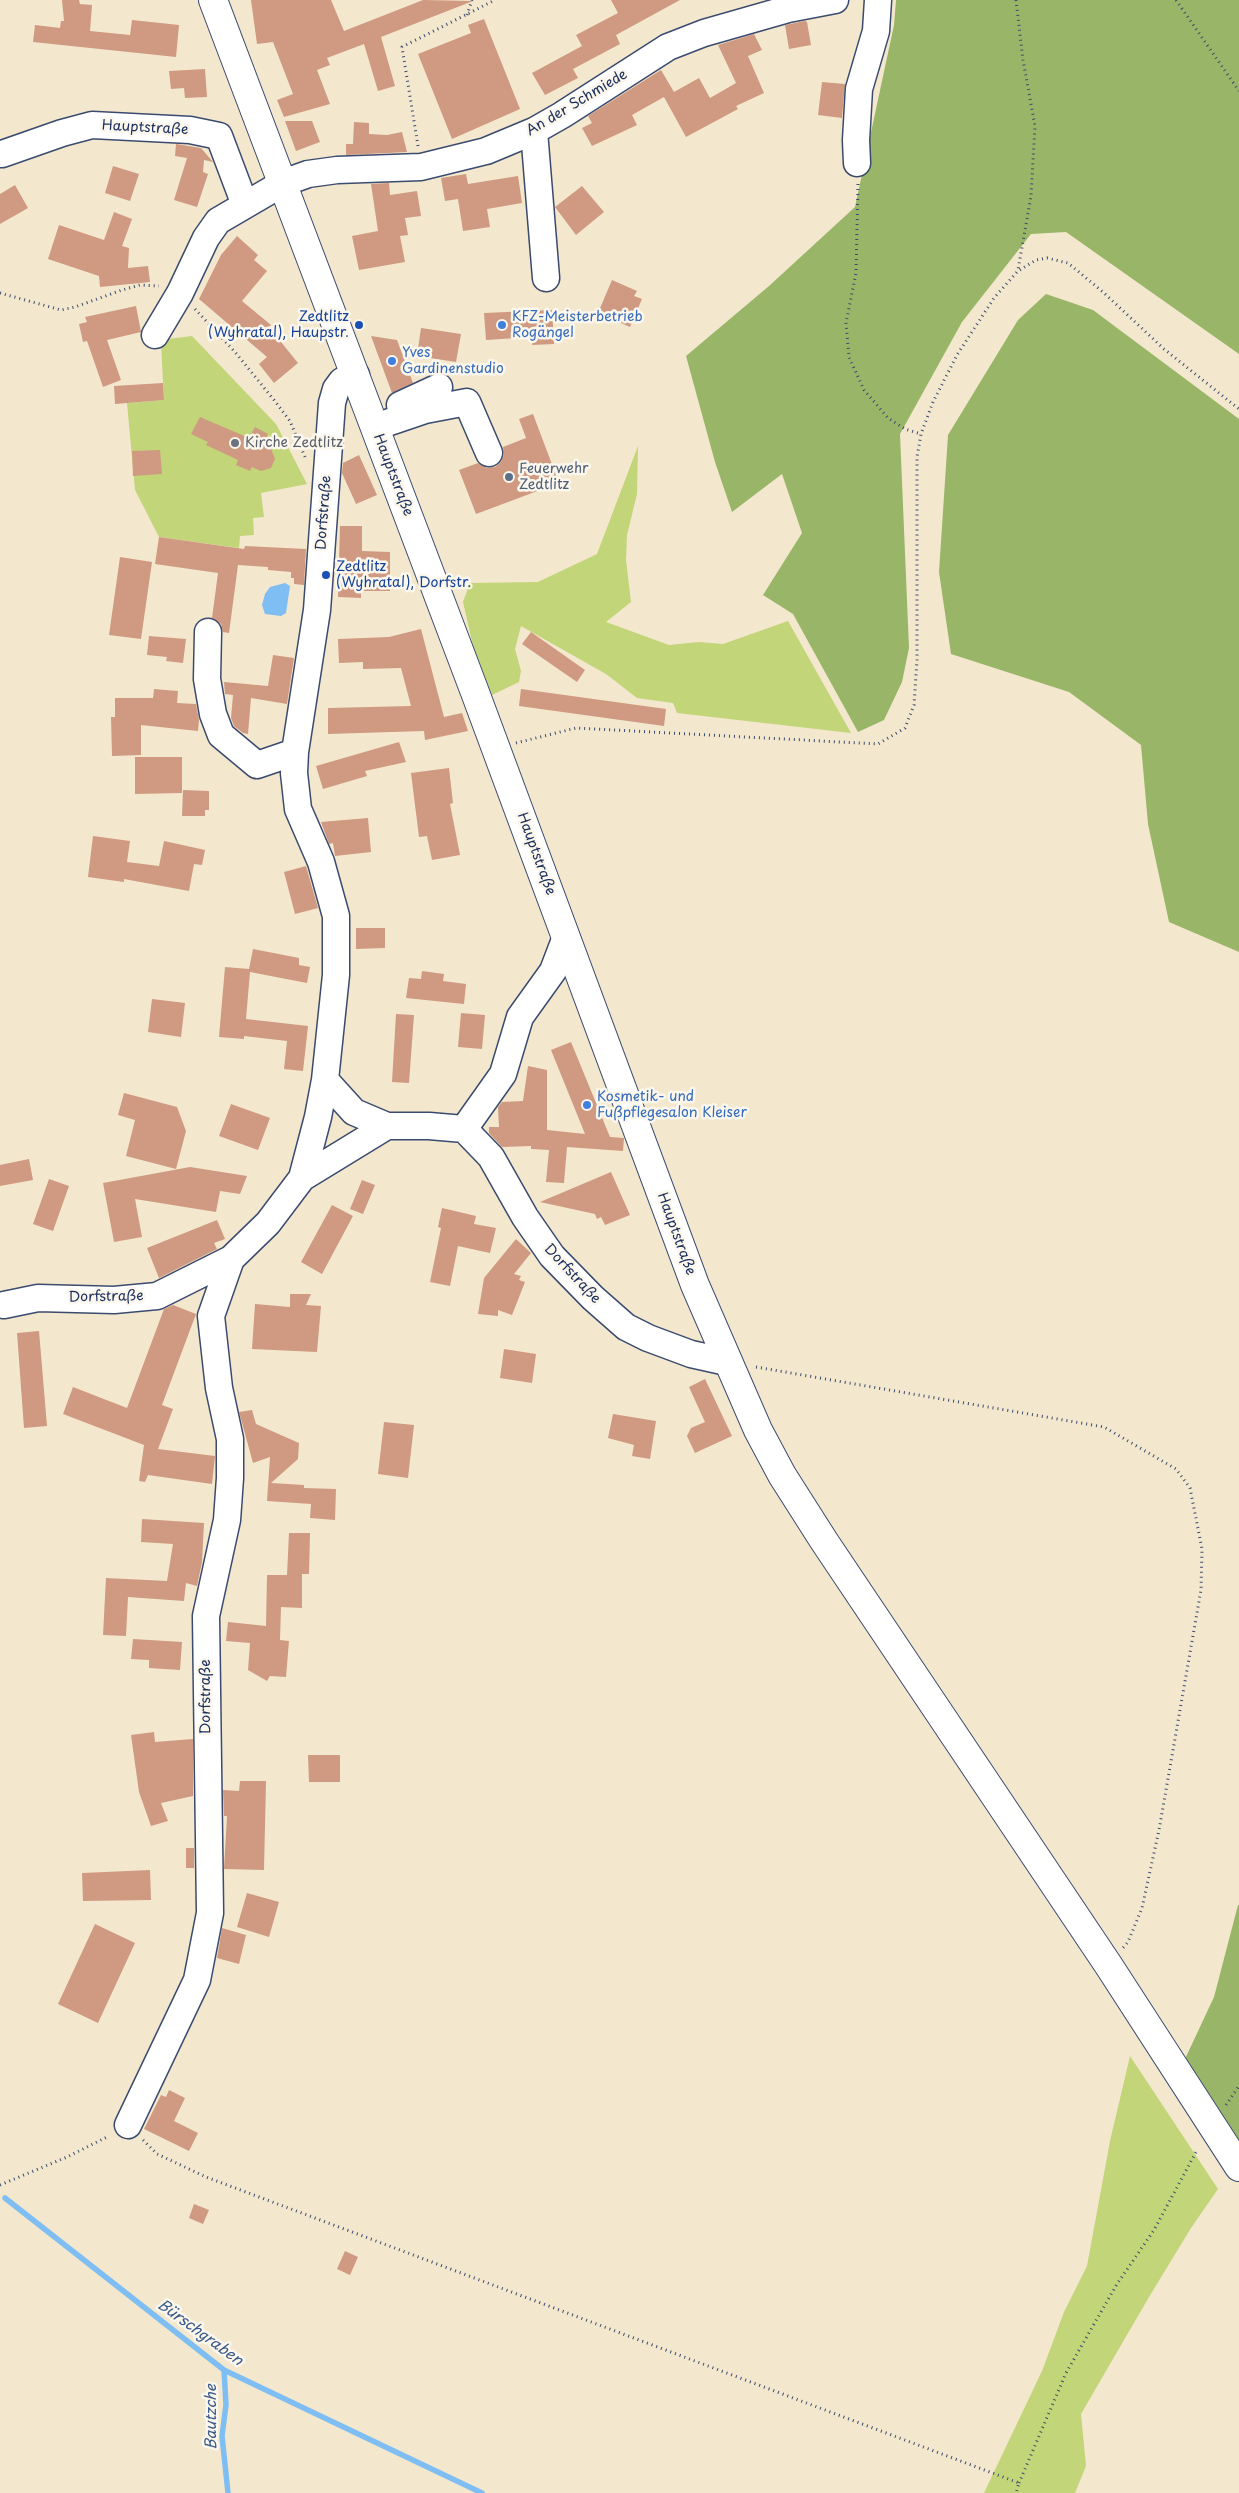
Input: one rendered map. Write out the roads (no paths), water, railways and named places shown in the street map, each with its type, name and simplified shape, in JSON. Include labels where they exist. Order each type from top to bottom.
[{"type":"main road","name":"Hauptstraße","points":[[213,0],[374,422],[695,1285],[758,1430],[782,1475],[808,1516],[1109,1966],[1239,2167]]},
{"type":"street","name":"An der Schmiede","points":[[283,183],[308,174],[338,170],[421,167],[486,152],[534,130],[668,47],[704,33],[788,8],[835,0]]},
{"type":"street","points":[[857,163],[859,89],[876,31],[878,0]]},
{"type":"street","name":"Hauptstraße","points":[[2,154],[62,133],[92,125],[190,130],[219,136],[245,205]]},
{"type":"street","points":[[534,130],[546,278]]},
{"type":"street","points":[[155,336],[180,294],[191,265],[218,221],[283,183]]},
{"type":"street","name":"Dorfstraße","points":[[302,1178],[318,1118],[325,1080],[336,975],[336,916],[321,862],[298,809],[295,752],[317,610],[332,403],[336,389],[342,381],[356,375]]},
{"type":"street","points":[[374,422],[439,387]]},
{"type":"street","points":[[374,422],[467,402],[488,453]]},
{"type":"street","points":[[208,632],[207,679],[214,714],[221,735],[257,765],[296,792]]},
{"type":"street","points":[[257,765],[295,752]]},
{"type":"street","points":[[325,1080],[354,1112],[387,1126],[429,1126],[464,1129],[503,1074],[520,1017],[554,971],[566,937]]},
{"type":"street","name":"Dorfstraße","points":[[4,1304],[38,1298],[114,1300],[157,1296],[230,1259],[268,1223],[302,1178],[387,1126]]},
{"type":"street","name":"Dorfstraße","points":[[464,1129],[491,1157],[525,1218],[552,1256],[592,1298],[626,1327],[648,1338],[691,1354],[727,1362]]},
{"type":"street","name":"Dorfstraße","points":[[128,2125],[197,1980],[210,1914],[206,1616],[227,1520],[230,1478],[230,1439],[219,1388],[211,1316],[230,1259]]},
{"type":"water","points":[[285,583],[290,586],[286,613],[281,616],[265,614],[262,605],[265,594],[270,587]]},
{"type":"waterway","name":"Bürschgraben","points":[[5,2198],[224,2370],[482,2493]]},
{"type":"waterway","name":"Bautzche","points":[[224,2370],[226,2405],[222,2436],[228,2493]]},
{"type":"place","name":"Zedtlitz (Wyhratal), Haupstr.","points":[[359,325]]},
{"type":"place","name":"KFZ-Meisterbetrieb Rogängel","points":[[502,325]]},
{"type":"place","name":"Yves Gardinenstudio","points":[[392,361]]},
{"type":"place","name":"Kirche Zedtlitz","points":[[235,443]]},
{"type":"place","name":"Feuerwehr Zedtlitz","points":[[509,477]]},
{"type":"place","name":"Zedtlitz (Wyhratal), Dorfstr.","points":[[326,575]]},
{"type":"place","name":"Kosmetik- und Fußpflegesalon Kleiser","points":[[587,1105]]}]
